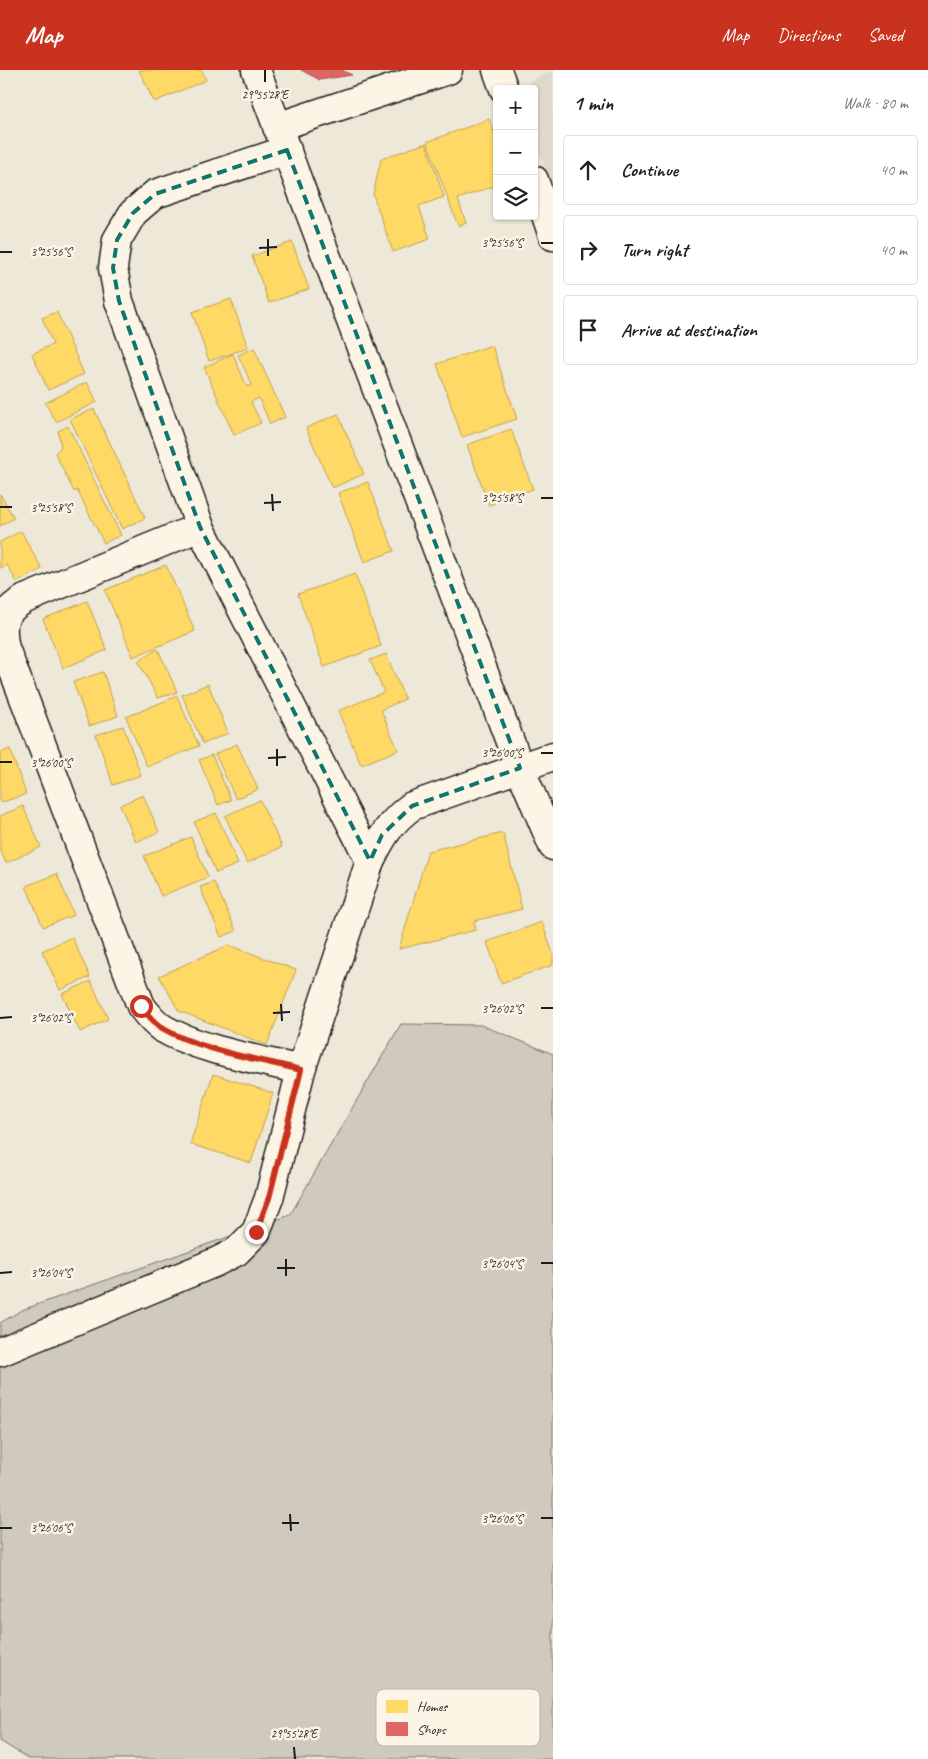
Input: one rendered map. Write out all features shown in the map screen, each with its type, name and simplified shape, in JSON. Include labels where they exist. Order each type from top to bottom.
[{"type":"street","points":[[256,70],[520,768],[553,846]]},
{"type":"street","points":[[370,860],[200,527],[119,301],[113,268],[117,240],[133,213],[155,194],[282,138],[448,70]]},
{"type":"street","points":[[498,70],[503,85]]},
{"type":"street","points":[[538,192],[553,236]]},
{"type":"street","points":[[200,527],[25,599],[6,613],[1,629],[6,648],[141,1006],[149,1017],[161,1027],[187,1040],[301,1070]]},
{"type":"street","points":[[0,1352],[236,1252],[256,1232],[269,1198],[301,1070],[370,860],[382,835],[397,816],[412,806],[553,756]]},
{"type":"highlighted area","points":[[287,150],[520,768],[412,806],[382,835],[370,861],[200,527],[119,301],[113,268],[117,240],[133,213],[155,194]]},
{"type":"shaded area","points":[[553,70],[553,187],[538,150],[538,85],[529,85],[529,82]]},
{"type":"shaded area","points":[[401,1024],[481,1025],[553,1054],[553,1759],[29,1759],[0,1741],[0,1323],[22,1310],[290,1215]]},
{"type":"building: Homes","points":[[139,70],[202,70],[206,80],[154,102]]},
{"type":"building: Homes","points":[[489,119],[493,130],[493,186],[458,199],[466,223],[458,226],[427,142]]},
{"type":"building: Homes","points":[[426,143],[444,197],[419,206],[430,239],[393,252],[373,195],[381,159]]},
{"type":"building: Homes","points":[[292,242],[309,289],[269,303],[252,256]]},
{"type":"building: Homes","points":[[231,299],[248,348],[209,361],[192,312]]},
{"type":"building: Homes","points":[[57,312],[84,374],[48,390],[32,354],[53,344],[42,318]]},
{"type":"building: Homes","points":[[492,345],[517,419],[462,437],[437,364]]},
{"type":"building: Homes","points":[[254,348],[285,417],[270,424],[259,398],[251,402],[261,423],[234,435],[204,367],[233,354],[247,387],[252,385],[238,355]]},
{"type":"building: Homes","points":[[87,382],[97,402],[56,422],[45,403]]},
{"type":"building: Homes","points":[[94,409],[145,518],[122,529],[70,419]]},
{"type":"building: Homes","points":[[338,414],[364,474],[332,488],[306,428]]},
{"type":"building: Homes","points":[[68,426],[121,535],[104,543],[77,490],[74,492],[55,453],[61,447],[58,431]]},
{"type":"building: Homes","points":[[511,429],[533,489],[489,505],[467,445]]},
{"type":"building: Homes","points":[[368,482],[394,551],[364,562],[338,493]]},
{"type":"building: Homes","points":[[0,494],[14,518],[0,526]]},
{"type":"building: Homes","points":[[21,531],[42,569],[17,582],[7,565],[0,568],[0,542]]},
{"type":"building: Homes","points":[[166,565],[195,631],[133,657],[105,590]]},
{"type":"building: Homes","points":[[355,574],[381,646],[324,667],[298,594]]},
{"type":"building: Homes","points":[[87,601],[107,650],[63,668],[43,619]]},
{"type":"building: Homes","points":[[158,649],[177,692],[158,698],[138,661]]},
{"type":"building: Homes","points":[[386,654],[405,699],[381,710],[398,750],[361,765],[338,711],[384,692],[370,660]]},
{"type":"building: Homes","points":[[103,672],[118,716],[89,726],[73,682]]},
{"type":"building: Homes","points":[[208,684],[228,733],[203,744],[182,695]]},
{"type":"building: Homes","points":[[177,696],[199,746],[147,767],[126,717]]},
{"type":"building: Homes","points":[[123,726],[141,775],[113,785],[96,735]]},
{"type":"building: Homes","points":[[237,744],[258,789],[236,799],[215,754]]},
{"type":"building: Homes","points":[[10,749],[26,794],[0,803],[0,753]]},
{"type":"building: Homes","points":[[212,755],[231,800],[218,805],[199,760]]},
{"type":"building: Homes","points":[[143,795],[159,832],[136,842],[120,805]]},
{"type":"building: Homes","points":[[260,800],[282,847],[247,863],[225,816]]},
{"type":"building: Homes","points":[[23,806],[41,847],[6,863],[0,849],[0,816]]},
{"type":"building: Homes","points":[[216,813],[238,864],[216,873],[194,822]]},
{"type":"building: Homes","points":[[503,833],[522,909],[474,921],[476,930],[399,949],[428,851]]},
{"type":"building: Homes","points":[[191,837],[208,877],[161,896],[144,856]]},
{"type":"building: Homes","points":[[57,874],[74,915],[43,927],[26,886]]},
{"type":"building: Homes","points":[[214,882],[236,931],[221,937],[200,887]]},
{"type":"building: Homes","points":[[542,922],[553,954],[553,965],[501,983],[487,942]]},
{"type":"building: Homes","points":[[72,937],[90,977],[60,990],[42,951]]},
{"type":"building: Homes","points":[[229,945],[296,970],[267,1045],[179,1011],[159,976]]},
{"type":"building: Homes","points":[[91,981],[108,1019],[80,1032],[62,994]]},
{"type":"building: Homes","points":[[213,1074],[273,1093],[251,1163],[190,1144]]},
{"type":"building: Shops","points":[[301,70],[342,70],[352,75],[320,80]]},
{"type":"route","points":[[141,1006],[149,1017],[161,1027],[187,1040],[301,1070],[269,1198],[256,1232]]}]
